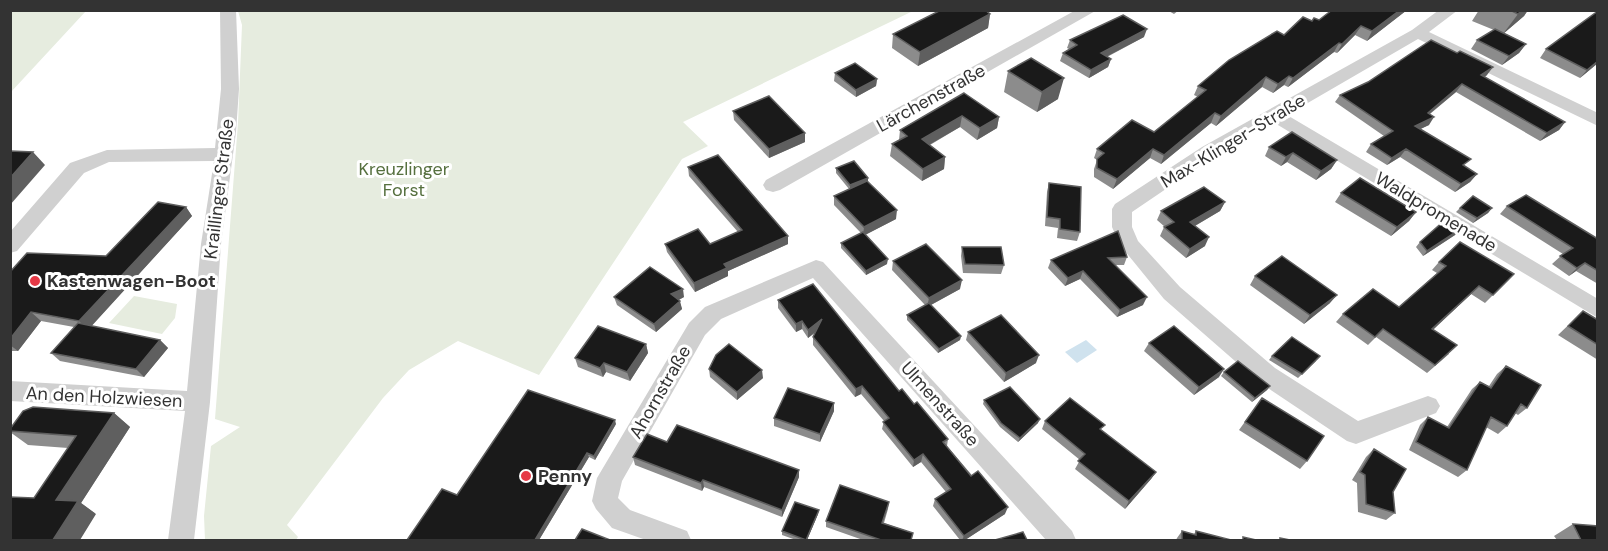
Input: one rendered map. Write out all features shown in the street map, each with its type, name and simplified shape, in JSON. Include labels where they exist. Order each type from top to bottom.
[{"type":"street","name":"Kraillinger Straße","points":[[181,540],[198,402],[211,244],[225,154],[230,89],[228,10]]},
{"type":"street","name":"Lärchenstraße","points":[[773,185],[1089,10]]},
{"type":"street","name":"Max-Klinger-Straße","points":[[1428,406],[1356,433],[1267,375],[1173,293],[1130,245],[1122,226],[1122,209],[1209,151],[1418,33],[1450,10]]},
{"type":"street","points":[[1418,33],[1598,120]]},
{"type":"street","name":"Waldpromenade","points":[[1274,115],[1598,310]]},
{"type":"street","points":[[10,246],[77,168],[107,156],[225,154]]},
{"type":"street","name":"Ahornstraße","points":[[678,540],[621,519],[605,501],[610,478],[697,329],[713,313],[816,268]]},
{"type":"street","name":"Ulmenstraße","points":[[816,268],[1063,540]]},
{"type":"street","name":"An den Holzwiesen","points":[[10,391],[198,402]]},
{"type":"green space","name":"Kreuzlinger Forst","points":[[238,10],[913,11],[683,122],[708,146],[682,159],[539,375],[458,341],[409,370],[383,398],[287,525],[298,537],[296,540],[205,540],[204,516],[211,446],[240,427],[215,419],[238,123],[242,25]]},
{"type":"green space","points":[[10,11],[86,11],[11,92]]},
{"type":"green space","points":[[134,296],[177,304],[175,318],[162,334],[109,323]]},
{"type":"water","points":[[1086,340],[1097,350],[1077,363],[1065,352]]},
{"type":"building","points":[[941,10],[985,10],[990,14],[920,52],[893,34]]},
{"type":"building","points":[[1332,10],[1400,10],[1372,31],[1361,26],[1342,44],[1339,43],[1293,78],[1289,76],[1278,84],[1266,77],[1221,116],[1215,113],[1164,155],[1153,149],[1117,179],[1097,168],[1097,159],[1104,153],[1097,149],[1132,120],[1154,132],[1206,90],[1198,86],[1229,60],[1277,31],[1284,35],[1303,17],[1312,21],[1314,18],[1319,20]]},
{"type":"building","points":[[1510,10],[1522,10],[1518,14]]},
{"type":"building","points":[[1598,11],[1598,61],[1587,70],[1546,49]]},
{"type":"building","points":[[1123,15],[1147,29],[1101,53],[1111,59],[1091,70],[1063,53],[1077,45],[1070,40]]},
{"type":"building","points":[[1495,29],[1526,44],[1509,56],[1477,40]]},
{"type":"building","points":[[1431,40],[1493,67],[1481,75],[1565,122],[1547,133],[1462,84],[1428,113],[1434,117],[1415,126],[1471,159],[1463,165],[1477,174],[1461,184],[1406,149],[1392,158],[1371,144],[1393,131],[1340,95],[1368,82]]},
{"type":"building","points":[[1031,58],[1064,78],[1042,92],[1008,71]]},
{"type":"building","points":[[855,63],[877,79],[856,90],[835,73]]},
{"type":"building","points":[[964,93],[999,117],[980,128],[962,116],[922,139],[945,157],[923,169],[892,144],[907,136],[900,130]]},
{"type":"building","points":[[769,96],[805,133],[769,149],[733,111]]},
{"type":"building","points":[[1292,132],[1337,160],[1321,171],[1293,153],[1286,157],[1269,147]]},
{"type":"building","points":[[10,151],[33,152],[10,178]]},
{"type":"building","points":[[718,155],[788,236],[724,264],[727,268],[694,283],[665,244],[698,229],[710,244],[742,230],[688,167]]},
{"type":"building","points":[[854,161],[868,178],[850,185],[836,168]]},
{"type":"building","points":[[1360,178],[1416,212],[1397,227],[1341,193]]},
{"type":"building","points":[[867,181],[897,210],[864,227],[834,196]]},
{"type":"building","points":[[1049,183],[1081,187],[1080,232],[1060,229],[1060,219],[1047,217]]},
{"type":"building","points":[[1204,187],[1225,202],[1190,222],[1209,237],[1190,249],[1164,227],[1174,222],[1161,211]]},
{"type":"building","points":[[1526,195],[1598,239],[1598,271],[1585,263],[1577,268],[1560,256],[1573,248],[1507,206]]},
{"type":"building","points":[[1473,196],[1492,208],[1477,218],[1460,208]]},
{"type":"building","points":[[158,202],[186,207],[79,321],[31,312],[10,339],[10,272],[27,253],[106,256]]},
{"type":"building","points":[[1444,221],[1459,230],[1427,251],[1420,242]]},
{"type":"building","points":[[1118,231],[1127,257],[1108,258],[1147,297],[1120,310],[1083,271],[1068,278],[1051,260]]},
{"type":"building","points":[[863,232],[888,259],[866,271],[841,243]]},
{"type":"building","points":[[1460,242],[1514,274],[1493,295],[1479,286],[1432,329],[1457,345],[1435,365],[1383,329],[1375,337],[1343,314],[1373,289],[1399,307],[1446,266],[1439,262]]},
{"type":"building","points":[[926,244],[962,280],[929,298],[893,261]]},
{"type":"building","points":[[962,247],[1001,247],[1004,265],[965,264]]},
{"type":"building","points":[[1282,256],[1337,295],[1310,315],[1255,276]]},
{"type":"building","points":[[650,267],[683,289],[671,294],[680,301],[654,324],[614,297]]},
{"type":"building","points":[[813,284],[899,391],[902,389],[914,404],[917,402],[948,439],[943,442],[971,476],[978,471],[1008,507],[964,536],[935,499],[951,489],[923,454],[914,460],[883,422],[889,418],[862,386],[856,389],[813,337],[822,319],[808,330],[802,321],[796,324],[778,300]]},
{"type":"building","points":[[929,303],[961,336],[939,349],[907,315]]},
{"type":"building","points":[[1583,311],[1598,320],[1598,345],[1568,326]]},
{"type":"building","points":[[1001,315],[1039,355],[1006,373],[968,332]]},
{"type":"building","points":[[78,323],[160,340],[136,369],[51,353]]},
{"type":"building","points":[[598,326],[646,344],[627,372],[604,363],[600,368],[575,358]]},
{"type":"building","points":[[1174,326],[1224,369],[1199,387],[1149,343]]},
{"type":"building","points":[[1292,337],[1320,356],[1302,374],[1272,356]]},
{"type":"building","points":[[729,344],[762,370],[737,392],[709,369],[716,355]]},
{"type":"building","points":[[1238,361],[1270,386],[1255,398],[1224,372]]},
{"type":"building","points":[[1506,366],[1541,385],[1527,408],[1521,404],[1507,426],[1491,417],[1467,470],[1416,442],[1428,417],[1449,428],[1480,382],[1491,388]]},
{"type":"building","points":[[1010,387],[1040,419],[1020,438],[1001,423],[984,400]]},
{"type":"building","points":[[788,388],[834,403],[820,434],[774,418]]},
{"type":"building","name":"Penny","points":[[528,390],[615,420],[594,456],[587,453],[535,540],[407,540],[442,489],[457,495]]},
{"type":"building","points":[[1070,398],[1105,425],[1100,429],[1156,472],[1129,501],[1078,461],[1085,454],[1045,421]]},
{"type":"building","points":[[1262,398],[1324,436],[1307,461],[1245,422]]},
{"type":"building","points":[[33,407],[114,413],[56,500],[78,501],[53,540],[10,540],[10,497],[34,498],[76,436],[10,431],[23,411]]},
{"type":"building","points":[[677,425],[799,470],[782,510],[633,457],[647,434],[667,442]]},
{"type":"building","points":[[1374,449],[1406,469],[1393,492],[1395,513],[1366,504],[1365,475],[1360,472]]},
{"type":"building","points":[[840,485],[889,502],[882,523],[913,533],[911,540],[881,540],[826,521]]},
{"type":"building","points":[[795,502],[819,510],[806,540],[782,531]]},
{"type":"building","points":[[1573,524],[1598,526],[1598,540],[1581,540]]},
{"type":"building","points":[[582,529],[610,540],[575,540]]},
{"type":"building","points":[[1182,531],[1196,535],[1196,531],[1231,540],[1182,540]]},
{"type":"building","points":[[1023,532],[1027,540],[995,540]]},
{"type":"place","name":"Kastenwagen-Boot","points":[[35,281]]},
{"type":"place","name":"Penny","points":[[526,476]]}]
